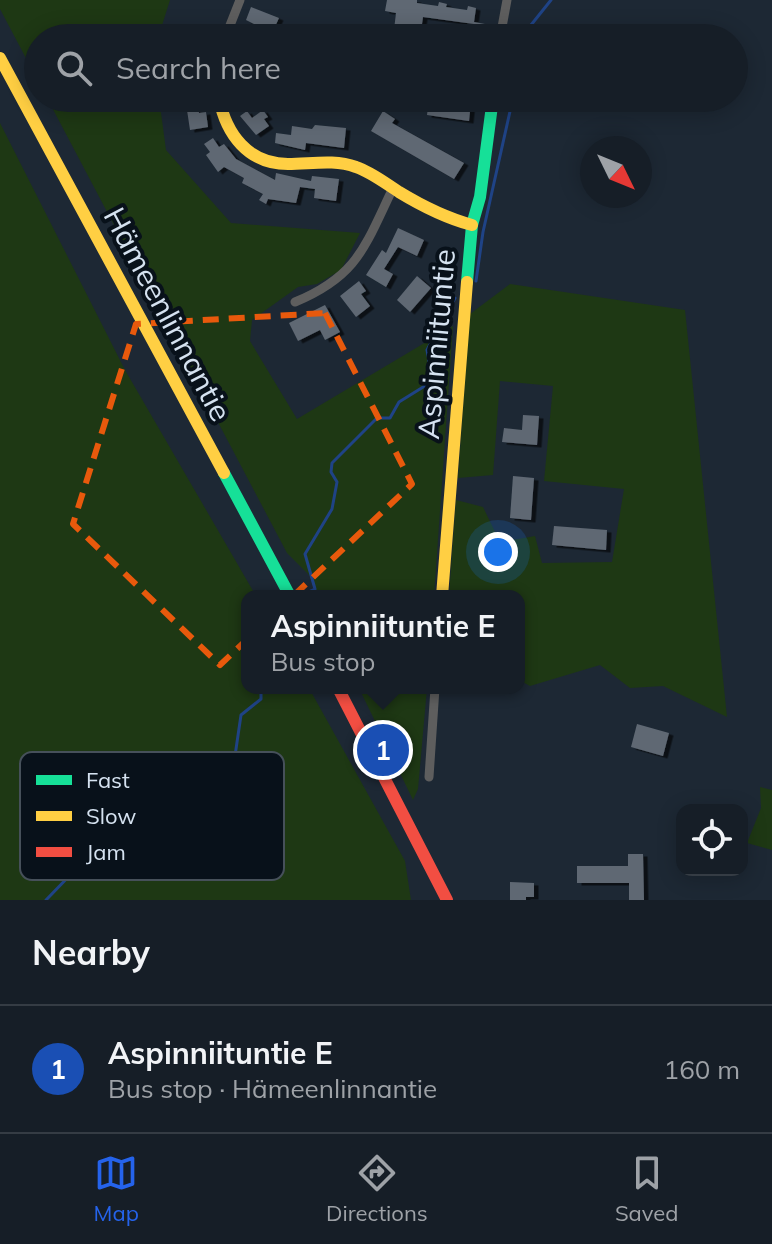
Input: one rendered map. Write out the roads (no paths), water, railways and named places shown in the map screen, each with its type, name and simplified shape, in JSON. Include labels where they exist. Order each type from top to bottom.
[{"type":"main road","name":"Hämeenlinnantie","points":[[0,58],[24,103]]},
{"type":"main road","name":"Hämeenlinnantie","points":[[29,112],[287,590]]},
{"type":"main road","points":[[222,112],[231,134],[246,151],[257,157],[280,164],[327,161],[353,165],[437,214],[472,225]]},
{"type":"main road","name":"Aspinniituntie","points":[[442,590],[472,225],[480,197],[491,112]]},
{"type":"main road","points":[[341,694],[447,900]]},
{"type":"street","points":[[231,24],[240,0]]},
{"type":"street","points":[[503,24],[507,0]]},
{"type":"street","points":[[295,302],[318,293],[352,266],[393,188]]},
{"type":"street","points":[[429,777],[435,694]]},
{"type":"waterway","points":[[532,24],[551,0]]},
{"type":"waterway","points":[[476,281],[483,232],[510,112]]},
{"type":"waterway","points":[[313,590],[315,589],[305,554],[332,509],[337,482],[331,472],[332,463],[377,418],[390,418],[399,402],[428,384],[430,367],[427,350],[455,298]]},
{"type":"waterway","points":[[236,752],[241,715],[261,699],[261,694]]},
{"type":"waterway","points":[[46,900],[65,880]]},
{"type":"place","name":"Aspinniituntie E","points":[[383,750]]}]
